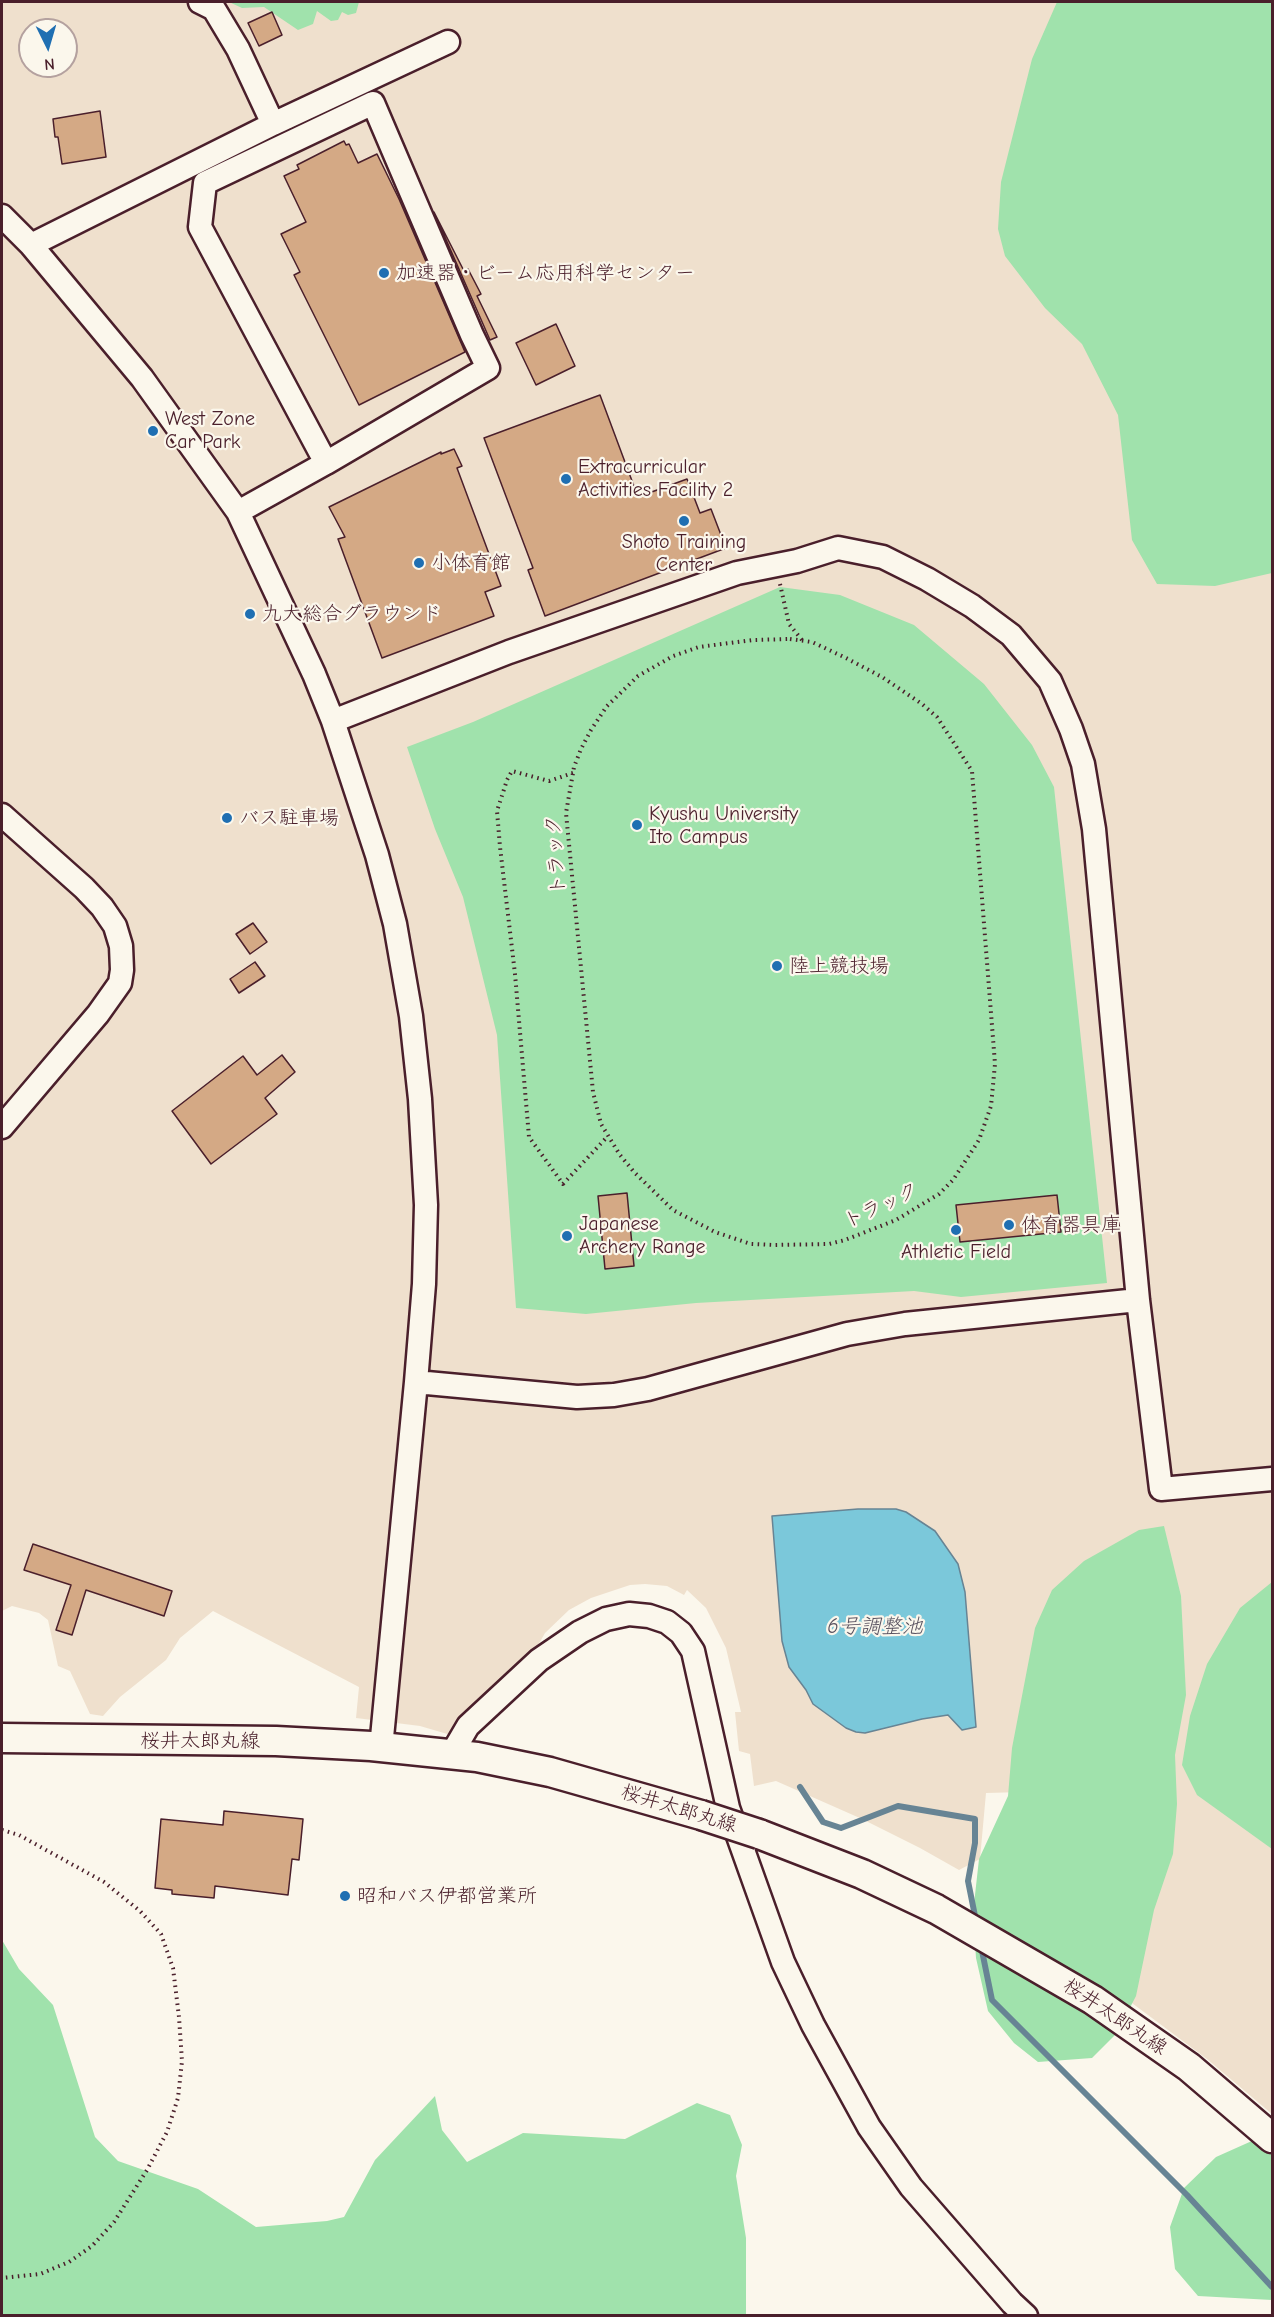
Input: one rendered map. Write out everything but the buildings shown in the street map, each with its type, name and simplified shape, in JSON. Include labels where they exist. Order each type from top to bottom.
[{"type":"main road","name":"桜井太郎丸線","points":[[2,1738],[276,1741],[477,1757],[550,1772],[701,1815],[862,1874],[936,1909],[1093,2000],[1180,2060],[1272,2138]]},
{"type":"street","points":[[200,2],[214,9],[238,49],[273,124]]},
{"type":"street","points":[[31,245],[273,124],[448,42]]},
{"type":"street","points":[[238,512],[326,463],[488,368],[373,103],[205,183],[200,226],[326,463]]},
{"type":"street","points":[[2,216],[31,245],[142,378],[238,512],[314,674],[333,721],[377,855],[395,924],[411,1016],[423,1135],[426,1205],[424,1284],[417,1382],[381,1748]]},
{"type":"street","points":[[333,721],[509,652],[737,573],[777,565],[838,548],[883,557],[927,579],[972,606],[1011,635],[1050,681],[1071,729],[1083,765],[1094,829],[1138,1300],[1161,1489],[1272,1479]]},
{"type":"street","points":[[2,815],[102,907],[115,926],[121,946],[123,970],[120,983],[98,1014],[2,1127]]},
{"type":"street","points":[[417,1382],[577,1397],[614,1395],[648,1389],[848,1334],[882,1328],[1138,1300]]},
{"type":"street","points":[[451,1755],[468,1726],[539,1660],[579,1632],[606,1619],[629,1614],[649,1616],[667,1622],[681,1633],[693,1651],[728,1808],[783,1962],[813,2025],[869,2127],[911,2187],[1026,2316]]},
{"type":"path","points":[[777,565],[789,624],[803,641]]},
{"type":"path","name":"トラック","points":[[776,639],[803,641],[812,642],[855,662],[922,704],[937,717],[972,771],[995,1064],[992,1100],[974,1151],[953,1180],[934,1197],[896,1220],[837,1243],[751,1244],[715,1232],[673,1210],[648,1188],[620,1155],[608,1136],[596,1107],[592,1081],[566,813],[576,758],[591,730],[608,706],[638,676],[661,663],[699,647],[776,639]]},
{"type":"path","points":[[573,773],[549,781],[512,771],[496,811],[515,974],[529,1137],[563,1184],[608,1136]]},
{"type":"path","points":[[2,1830],[19,1835],[104,1881],[140,1911],[161,1934],[173,1968],[182,2061],[177,2098],[167,2132],[147,2170],[114,2222],[92,2246],[69,2262],[40,2274],[2,2278]]},
{"type":"shaded area","name":"Kyushu University Ito Campus","points":[[2,2],[1272,2],[1272,2114],[1207,2059],[1093,1974],[1023,1792],[986,1793],[980,1859],[959,1870],[862,1819],[776,1781],[754,1786],[750,1754],[739,1751],[735,1712],[741,1712],[726,1648],[706,1608],[687,1590],[684,1595],[667,1586],[630,1585],[591,1598],[569,1610],[545,1633],[505,1704],[461,1738],[420,1726],[356,1718],[359,1687],[213,1611],[180,1638],[166,1660],[120,1697],[103,1716],[90,1714],[70,1671],[58,1666],[48,1620],[39,1613],[12,1606],[2,1611]]},
{"type":"green space","points":[[229,2],[359,2],[356,13],[348,15],[342,12],[338,20],[331,21],[317,11],[313,24],[298,30],[264,7],[242,8]]},
{"type":"green space","points":[[1057,2],[1272,2],[1272,573],[1215,586],[1157,584],[1132,540],[1118,415],[1082,344],[1045,308],[1005,256],[998,229],[1001,182],[1032,59]]},
{"type":"green space","name":"陸上競技場","points":[[780,587],[840,595],[914,625],[984,684],[1032,745],[1054,787],[1107,1283],[961,1297],[914,1291],[696,1303],[586,1314],[516,1308],[497,1035],[463,897],[435,829],[407,747],[473,722]]},
{"type":"green space","points":[[1164,1526],[1181,1596],[1186,1695],[1175,1755],[1177,1804],[1173,1854],[1154,1910],[1136,1996],[1117,2033],[1092,2058],[1038,2062],[1014,2043],[988,2011],[976,1958],[973,1913],[979,1859],[1008,1796],[1012,1748],[1035,1628],[1052,1590],[1084,1561],[1139,1530]]},
{"type":"green space","points":[[1272,1582],[1272,1849],[1197,1795],[1182,1765],[1190,1716],[1207,1664],[1240,1608]]},
{"type":"green space","points":[[2,1940],[19,1969],[53,2005],[95,2137],[118,2161],[198,2189],[256,2227],[327,2221],[344,2217],[375,2160],[435,2096],[442,2130],[467,2162],[523,2133],[625,2139],[697,2103],[730,2115],[742,2145],[736,2176],[746,2238],[746,2315],[2,2315]]},
{"type":"green space","points":[[1272,2132],[1272,2300],[1198,2296],[1175,2269],[1170,2227],[1184,2188],[1216,2157]]},
{"type":"water","name":"6号調整池","points":[[858,1509],[896,1509],[906,1512],[935,1531],[958,1564],[965,1592],[976,1727],[962,1730],[948,1715],[865,1733],[856,1732],[846,1728],[813,1704],[789,1667],[782,1641],[772,1516]]},
{"type":"waterway","points":[[800,1787],[823,1822],[841,1828],[898,1806],[975,1819],[975,1843],[968,1881],[976,1921]]},
{"type":"waterway","points":[[981,1946],[992,2000],[1187,2195],[1272,2287]]},
{"type":"place","name":"加速器・ビーム応用科学センター","points":[[384,273]]},
{"type":"place","name":"West Zone Car Park","points":[[153,431]]},
{"type":"place","name":"Extracurricular Activities Facility 2","points":[[566,479]]},
{"type":"place","name":"Shoto Training Center","points":[[684,521]]},
{"type":"place","name":"小体育館","points":[[419,563]]},
{"type":"place","name":"九大総合グラウンド","points":[[250,614]]},
{"type":"place","name":"バス駐車場","points":[[227,818]]},
{"type":"place","name":"Kyushu University Ito Campus","points":[[637,825]]},
{"type":"place","name":"陸上競技場","points":[[777,966]]},
{"type":"place","name":"体育器具庫","points":[[1009,1225]]},
{"type":"place","name":"Athletic Field","points":[[956,1230]]},
{"type":"place","name":"Japanese Archery Range","points":[[567,1236]]},
{"type":"place","name":"昭和バス伊都営業所","points":[[345,1896]]}]
